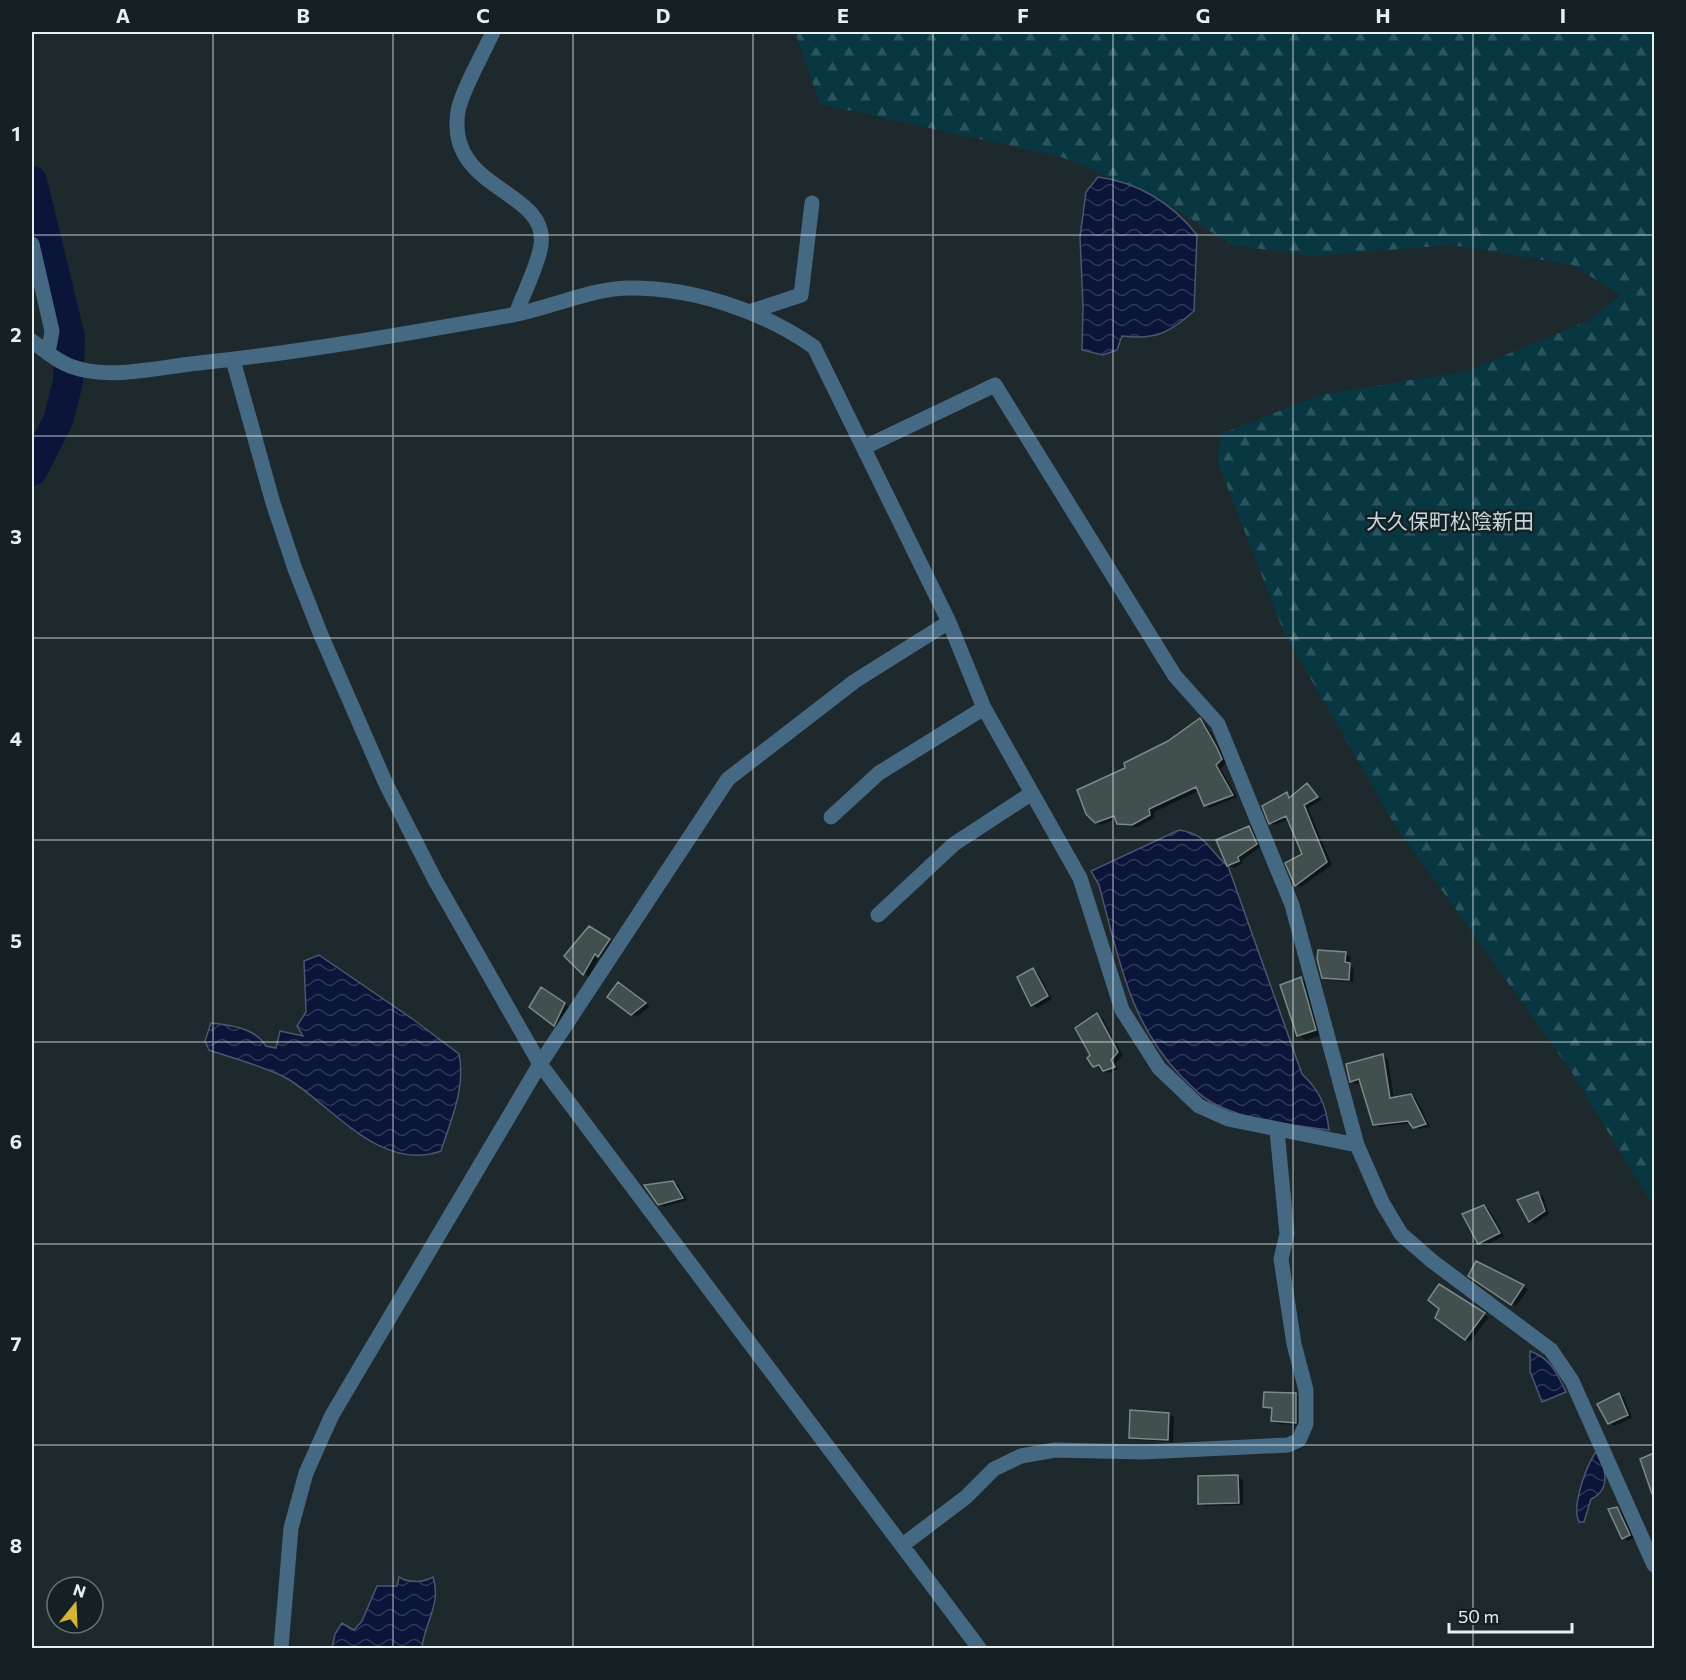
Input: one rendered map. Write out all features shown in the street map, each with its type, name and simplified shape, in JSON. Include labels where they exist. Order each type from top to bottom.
[{"type":"street","points":[[493,32],[459,109],[457,133],[462,154],[477,172],[504,189],[529,212],[538,228],[541,244],[516,314]]},
{"type":"street","points":[[749,312],[801,295],[812,203]]},
{"type":"street","points":[[32,244],[52,331],[48,352]]},
{"type":"street","points":[[32,341],[68,365],[97,374],[233,360],[516,314],[586,294],[629,288],[684,294],[749,312],[792,332],[814,347],[865,447],[881,488],[949,622],[984,708],[1080,878],[1122,1010],[1159,1068],[1198,1106],[1228,1119],[1276,1131],[1357,1145]]},
{"type":"street","points":[[233,360],[273,503],[321,635],[414,841],[540,1064],[904,1544],[979,1648]]},
{"type":"street","points":[[865,447],[995,385],[1175,676],[1218,724],[1292,905],[1357,1145],[1382,1202],[1401,1234],[1432,1262],[1551,1350],[1572,1381],[1654,1565]]},
{"type":"street","points":[[281,1648],[291,1528],[306,1473],[332,1415],[540,1064],[728,779],[855,681],[949,622]]},
{"type":"street","points":[[831,817],[879,773],[984,708]]},
{"type":"street","points":[[878,915],[954,844],[1032,793]]},
{"type":"street","points":[[904,1544],[966,1497],[994,1468],[1021,1456],[1055,1450],[1143,1452],[1288,1445],[1299,1440],[1306,1424],[1306,1390],[1294,1344],[1281,1259],[1287,1234],[1276,1131]]},
{"type":"green space","points":[[795,32],[1654,32],[1654,1207],[1571,1071],[1393,822],[1284,632],[1218,463],[1220,434],[1320,395],[1467,371],[1590,320],[1620,295],[1573,265],[1452,245],[1312,256],[1232,245],[1160,199],[1061,157],[820,104]]},
{"type":"water","points":[[1098,177],[1127,184],[1154,196],[1166,204],[1197,235],[1194,311],[1169,330],[1153,336],[1122,336],[1117,350],[1103,355],[1082,350],[1080,237],[1086,192]]},
{"type":"water","points":[[1179,830],[1202,839],[1228,866],[1302,1074],[1321,1099],[1329,1130],[1258,1119],[1230,1111],[1207,1099],[1181,1076],[1163,1055],[1137,1011],[1120,962],[1099,885],[1091,871]]},
{"type":"water","points":[[319,955],[459,1054],[461,1079],[459,1091],[441,1151],[419,1155],[398,1153],[378,1145],[358,1133],[288,1079],[259,1066],[209,1050],[205,1041],[211,1023],[242,1028],[256,1035],[266,1046],[276,1048],[280,1031],[303,1036],[297,1026],[306,1012],[304,961]]},
{"type":"water","points":[[1530,1351],[1548,1362],[1566,1392],[1542,1402],[1530,1371]]},
{"type":"water","points":[[1598,1449],[1604,1470],[1604,1484],[1598,1495],[1591,1499],[1584,1522],[1579,1522],[1577,1506],[1581,1485]]},
{"type":"water","points":[[399,1577],[416,1582],[433,1577],[434,1605],[422,1648],[332,1648],[335,1634],[342,1623],[354,1630],[362,1621],[377,1586],[397,1586]]},
{"type":"building","points":[[1200,718],[1222,759],[1216,765],[1233,795],[1204,806],[1196,787],[1149,809],[1150,815],[1132,825],[1117,824],[1114,816],[1095,823],[1086,814],[1077,790],[1125,768],[1124,763],[1168,741]]},
{"type":"building","points":[[1307,783],[1318,797],[1304,805],[1327,862],[1295,886],[1285,863],[1302,854],[1286,816],[1269,824],[1262,806],[1287,792],[1289,798]]},
{"type":"building","points":[[1249,826],[1257,844],[1238,857],[1239,861],[1227,866],[1216,840]]},
{"type":"building","points":[[589,926],[610,939],[598,957],[595,954],[583,975],[564,956]]},
{"type":"building","points":[[1318,950],[1346,952],[1345,962],[1350,963],[1349,980],[1322,978],[1317,959]]},
{"type":"building","points":[[1033,968],[1048,996],[1031,1006],[1017,977]]},
{"type":"building","points":[[1301,977],[1316,1030],[1297,1036],[1280,985]]},
{"type":"building","points":[[618,982],[646,1003],[631,1015],[607,997]]},
{"type":"building","points":[[541,987],[565,1003],[554,1026],[529,1007]]},
{"type":"building","points":[[1097,1013],[1118,1052],[1111,1060],[1115,1067],[1103,1071],[1099,1065],[1093,1067],[1087,1058],[1090,1055],[1075,1028]]},
{"type":"building","points":[[1383,1054],[1390,1098],[1411,1094],[1426,1124],[1413,1128],[1408,1121],[1373,1125],[1359,1079],[1350,1082],[1346,1064]]},
{"type":"building","points":[[673,1181],[683,1198],[658,1205],[644,1185]]},
{"type":"building","points":[[1538,1192],[1545,1211],[1529,1222],[1517,1200]]},
{"type":"building","points":[[1484,1205],[1500,1233],[1478,1244],[1462,1214]]},
{"type":"building","points":[[1476,1261],[1524,1285],[1511,1305],[1468,1276]]},
{"type":"building","points":[[1439,1284],[1485,1313],[1465,1340],[1435,1318],[1439,1309],[1428,1300]]},
{"type":"building","points":[[1264,1392],[1296,1393],[1296,1423],[1271,1421],[1272,1408],[1263,1407]]},
{"type":"building","points":[[1619,1393],[1628,1415],[1608,1424],[1597,1404]]},
{"type":"building","points":[[1130,1410],[1169,1413],[1168,1440],[1129,1438]]},
{"type":"building","points":[[1654,1453],[1654,1494],[1652,1494],[1640,1459]]},
{"type":"building","points":[[1238,1475],[1239,1503],[1198,1504],[1198,1476]]},
{"type":"building","points":[[1617,1507],[1630,1535],[1622,1539],[1608,1509]]},
{"type":"waterway","points":[[32,181],[70,337],[68,382],[58,421],[32,471]]},
{"type":"district","name":"大久保町松陰新田","points":[[1450,520]]}]
